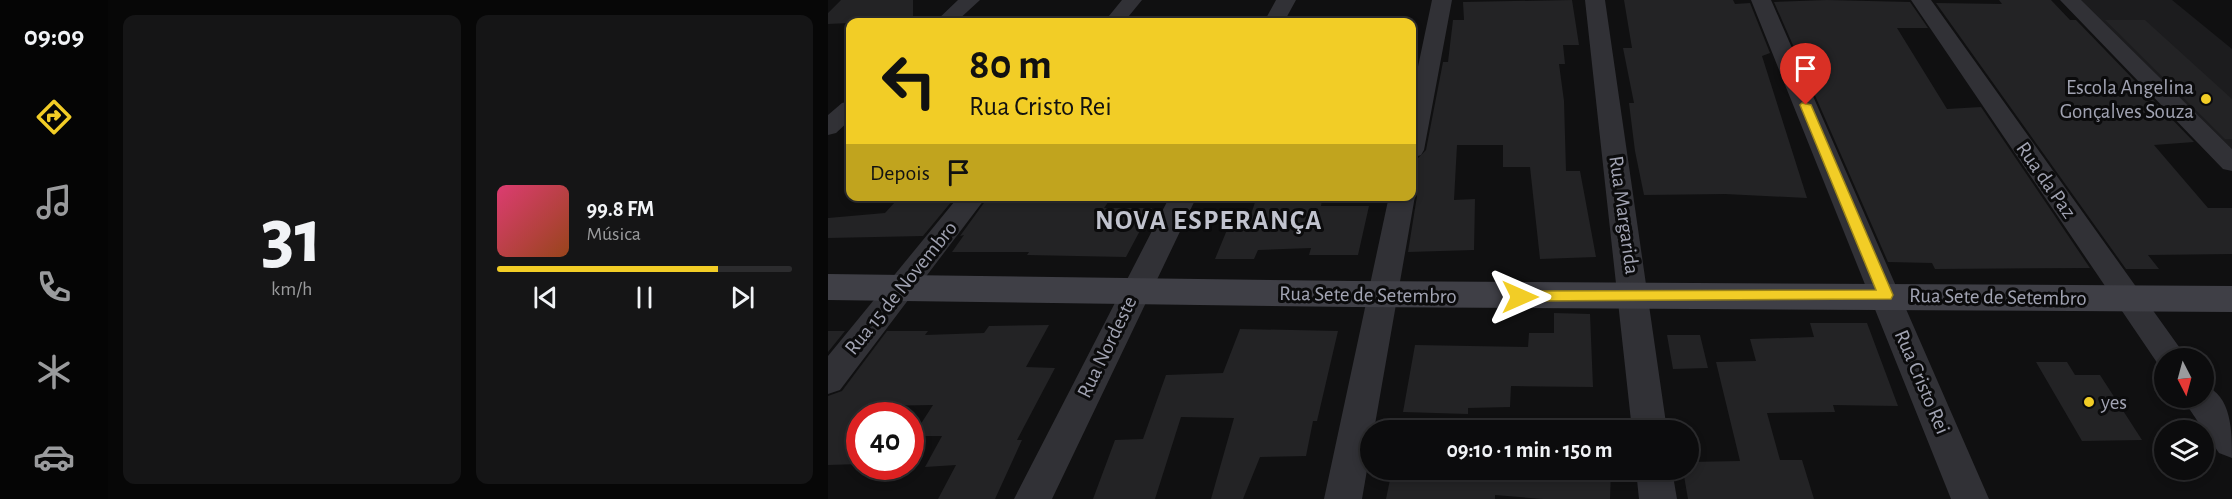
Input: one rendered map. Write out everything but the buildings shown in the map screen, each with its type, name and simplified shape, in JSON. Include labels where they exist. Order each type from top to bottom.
[{"type":"street","points":[[950,18],[970,0]]},
{"type":"street","points":[[1117,18],[1132,0]]},
{"type":"street","points":[[1276,18],[1286,0]]},
{"type":"street","points":[[1416,130],[1442,0]]},
{"type":"street","name":"Rua Margarida","points":[[1595,0],[1635,297],[1649,420]]},
{"type":"street","name":"Rua Cristo Rei","points":[[1761,0],[1970,499]]},
{"type":"street","name":"Rua da Paz","points":[[1921,0],[2164,348]]},
{"type":"street","points":[[2070,0],[2232,164]]},
{"type":"street","points":[[828,128],[846,112]]},
{"type":"street","name":"Rua 15 de Novembro","points":[[828,380],[970,201]]},
{"type":"street","name":"Rua Nordeste","points":[[1033,499],[1135,290],[1181,201]]},
{"type":"street","points":[[1342,499],[1401,201]]},
{"type":"street","name":"Rua Sete de Setembro","points":[[828,287],[1135,290],[1382,296],[1886,295],[2232,299]]},
{"type":"street","points":[[2206,408],[2232,442]]},
{"type":"street","points":[[1655,480],[1658,499]]},
{"type":"shaded area","name":"Escola Angelina Gonçalves Souza","points":[[2079,0],[2172,0],[2232,49],[2232,149]]},
{"type":"place","name":"Escola Angelina Gonçalves Souza","points":[[2206,99]]},
{"type":"place","name":"yes","points":[[2089,402]]},
{"type":"district","name":"NOVA ESPERANÇA","points":[[1209,220]]},
{"type":"route","points":[[1520,297],[1886,295],[1806,105]]}]
